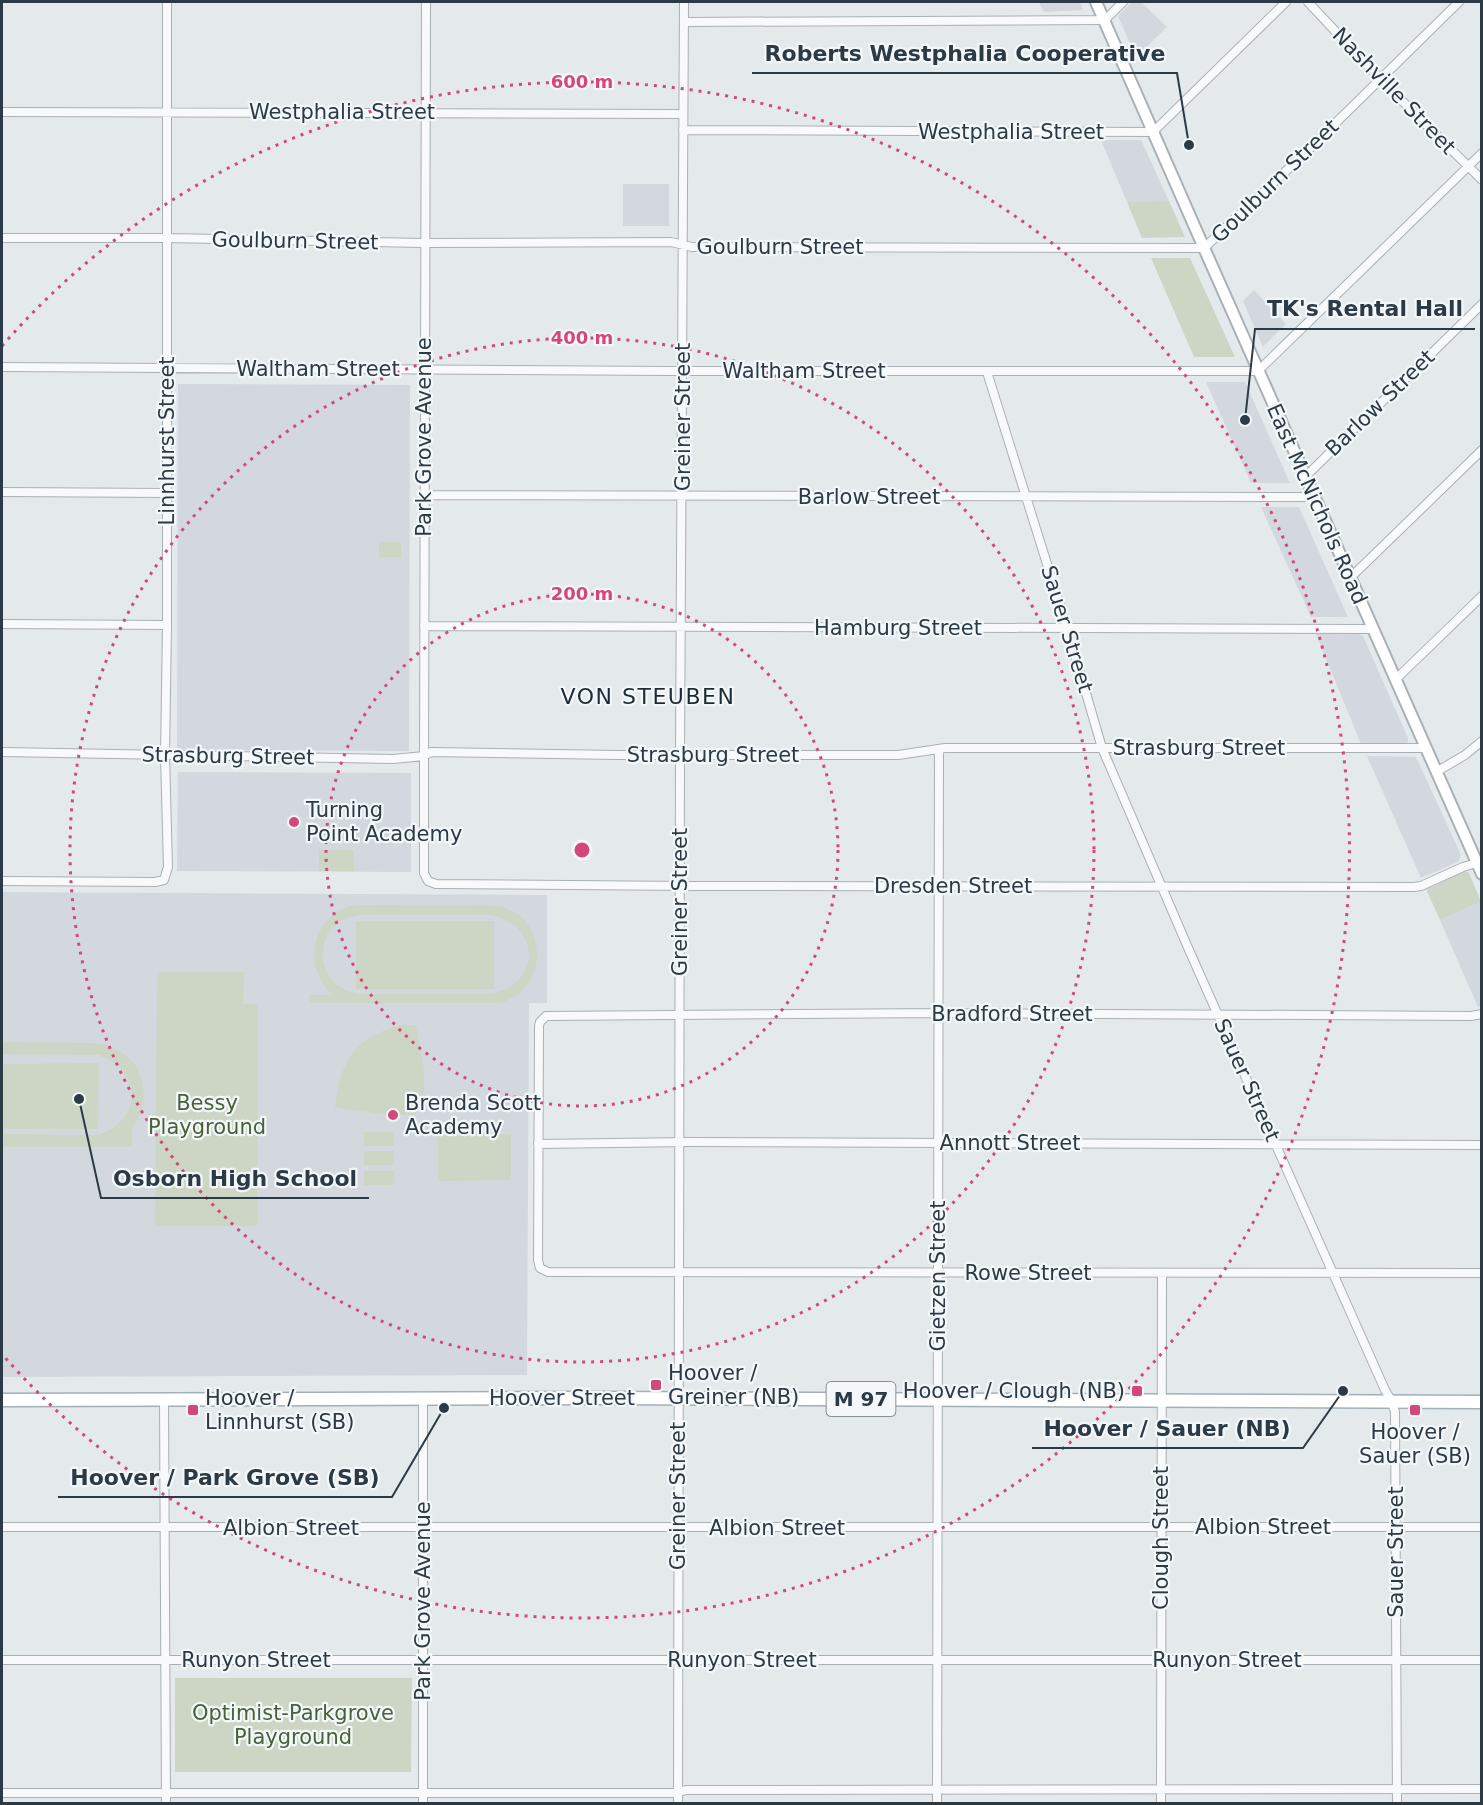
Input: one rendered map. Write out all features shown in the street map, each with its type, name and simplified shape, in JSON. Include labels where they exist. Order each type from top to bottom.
[{"type":"main road","name":"Hoover Street","points":[[2,1400],[678,1398],[1482,1402]]},
{"type":"street","name":"Linnhurst Street","points":[[2,881],[155,882],[164,880],[168,867],[165,755],[168,493],[167,2]]},
{"type":"street","name":"Park Grove Avenue","points":[[424,873],[426,2]]},
{"type":"street","name":"Greiner Street","points":[[678,1803],[684,2]]},
{"type":"street","name":"East McNichols Road","points":[[1096,2],[1372,629],[1479,862],[1482,874]]},
{"type":"street","points":[[684,22],[1105,20],[1123,2]]},
{"type":"street","points":[[1153,132],[1286,2]]},
{"type":"street","name":"Nashville Street","points":[[1308,2],[1380,79],[1482,180]]},
{"type":"street","name":"Goulburn Street","points":[[2,238],[167,238],[424,243],[671,242],[692,247],[1204,248],[1459,2]]},
{"type":"street","name":"Westphalia Street","points":[[2,112],[683,114]]},
{"type":"street","name":"Westphalia Street","points":[[683,130],[1153,132]]},
{"type":"street","points":[[1258,371],[1482,153]]},
{"type":"street","name":"Barlow Street","points":[[1305,477],[1482,304]]},
{"type":"street","name":"Waltham Street","points":[[2,367],[987,372],[1258,371]]},
{"type":"street","name":"Sauer Street","points":[[987,372],[1102,748],[1161,887],[1395,1412],[1397,1803]]},
{"type":"street","points":[[1350,578],[1482,450]]},
{"type":"street","points":[[2,492],[168,493]]},
{"type":"street","name":"Barlow Street","points":[[424,495],[1314,497]]},
{"type":"street","points":[[1395,680],[1482,596]]},
{"type":"street","points":[[2,624],[167,625]]},
{"type":"street","name":"Hamburg Street","points":[[424,626],[1372,629]]},
{"type":"street","points":[[1436,772],[1466,755],[1482,741]]},
{"type":"street","name":"Strasburg Street","points":[[2,752],[393,759],[424,756],[431,752],[898,755],[939,749],[1425,748]]},
{"type":"street","name":"Gietzen Street","points":[[937,1803],[939,749]]},
{"type":"street","name":"Dresden Street","points":[[424,873],[428,881],[436,884],[1414,887],[1479,862]]},
{"type":"street","name":"Bradford Street","points":[[538,1144],[539,1026],[542,1018],[549,1015],[940,1013],[1471,1016],[1482,1014]]},
{"type":"street","name":"Annott Street","points":[[538,1144],[680,1142],[1482,1145]]},
{"type":"street","name":"Rowe Street","points":[[538,1144],[538,1260],[540,1268],[548,1272],[1482,1273]]},
{"type":"street","name":"Clough Street","points":[[1161,1803],[1162,1273]]},
{"type":"street","name":"Park Grove Avenue","points":[[423,1399],[423,1803]]},
{"type":"street","points":[[164,1400],[166,1803]]},
{"type":"street","name":"Albion Street","points":[[2,1527],[1482,1527]]},
{"type":"street","name":"Runyon Street","points":[[2,1660],[1482,1659]]},
{"type":"street","points":[[2,1793],[669,1793],[687,1790],[1482,1789]]},
{"type":"shaded area","points":[[1039,2],[1080,2],[1083,10],[1044,12]]},
{"type":"shaded area","points":[[1132,2],[1141,2],[1167,27],[1136,57],[1118,16]]},
{"type":"shaded area","points":[[1101,140],[1141,140],[1169,201],[1127,202]]},
{"type":"shaded area","points":[[623,184],[669,184],[669,226],[623,226]]},
{"type":"shaded area","points":[[1254,290],[1286,324],[1263,347],[1243,301]]},
{"type":"shaded area","points":[[1206,382],[1245,382],[1290,483],[1251,483]]},
{"type":"shaded area","points":[[178,384],[410,385],[409,751],[177,750]]},
{"type":"shaded area","points":[[1261,507],[1299,507],[1348,617],[1311,617]]},
{"type":"shaded area","points":[[1316,634],[1359,634],[1363,636],[1408,742],[1403,745],[1361,744]]},
{"type":"shaded area","points":[[1367,756],[1416,757],[1461,855],[1458,862],[1421,878]]},
{"type":"shaded area","name":"Turning Point Academy","points":[[178,772],[411,773],[411,872],[177,871]]},
{"type":"shaded area","name":"Brenda Scott Academy","points":[[2,892],[547,895],[547,1003],[529,1003],[527,1375],[2,1377]],"holes":[[[243,972],[243,1004],[157,973]]]},
{"type":"shaded area","points":[[1481,902],[1482,1006],[1478,1007],[1440,920]]},
{"type":"green space","points":[[1169,201],[1185,237],[1142,238],[1127,202]]},
{"type":"green space","points":[[1151,258],[1190,258],[1235,357],[1194,357]]},
{"type":"green space","points":[[379,542],[401,542],[401,557],[379,557]]},
{"type":"green space","points":[[319,850],[354,850],[354,871],[319,871]]},
{"type":"green space","points":[[1465,871],[1469,873],[1481,902],[1440,920],[1426,889]]},
{"type":"green space","points":[[364,905],[499,906],[505,908],[525,920],[531,930],[537,952],[533,975],[522,991],[501,1003],[309,1003],[309,995],[333,995],[323,985],[317,973],[314,960],[318,934],[335,914],[347,907]],"holes":[[[362,915],[491,915],[508,921],[520,931],[527,943],[529,956],[526,969],[518,980],[505,989],[488,994],[360,994],[337,985],[331,978],[323,960],[323,950],[329,932],[336,924],[349,918]]]},
{"type":"green space","points":[[356,921],[494,921],[494,989],[356,989]]},
{"type":"green space","name":"Bessy Playground","points":[[157,972],[244,972],[243,1004],[258,1004],[257,1226],[155,1226]]},
{"type":"green space","points":[[400,1025],[416,1025],[424,1071],[424,1104],[414,1115],[381,1114],[335,1107],[341,1076],[352,1054],[371,1037]]},
{"type":"green space","points":[[2,1042],[91,1043],[108,1045],[123,1053],[135,1064],[142,1080],[144,1096],[141,1113],[132,1129],[132,1147],[2,1147],[2,1134],[99,1135],[124,1118],[132,1095],[130,1083],[124,1072],[113,1062],[99,1055],[2,1054]]},
{"type":"green space","points":[[99,1063],[98,1129],[2,1129],[2,1064]]},
{"type":"green space","points":[[364,1132],[394,1132],[394,1146],[364,1146]]},
{"type":"green space","points":[[438,1134],[511,1134],[511,1180],[438,1181]]},
{"type":"green space","points":[[364,1151],[394,1151],[394,1165],[364,1165]]},
{"type":"green space","points":[[364,1171],[395,1171],[394,1185],[364,1185]]},
{"type":"green space","name":"Optimist-Parkgrove Playground","points":[[175,1678],[412,1678],[411,1772],[175,1772]]},
{"type":"place","name":"Roberts Westphalia Cooperative","points":[[1189,145]]},
{"type":"place","name":"TK's Rental Hall","points":[[1245,420]]},
{"type":"place","name":"Turning Point Academy","points":[[294,822]]},
{"type":"place","name":"Osborn High School","points":[[79,1099]]},
{"type":"place","name":"Brenda Scott Academy","points":[[393,1115]]},
{"type":"place","name":"Hoover / Greiner (NB)","points":[[656,1385]]},
{"type":"place","name":"Hoover / Clough (NB)","points":[[1137,1391]]},
{"type":"place","name":"Hoover / Sauer (NB)","points":[[1343,1391]]},
{"type":"place","name":"Hoover / Park Grove (SB)","points":[[444,1408]]},
{"type":"place","name":"Hoover / Linnhurst (SB)","points":[[193,1410]]},
{"type":"place","name":"Hoover / Sauer (SB)","points":[[1415,1410]]},
{"type":"district","name":"VON STEUBEN","points":[[648,696]]}]
